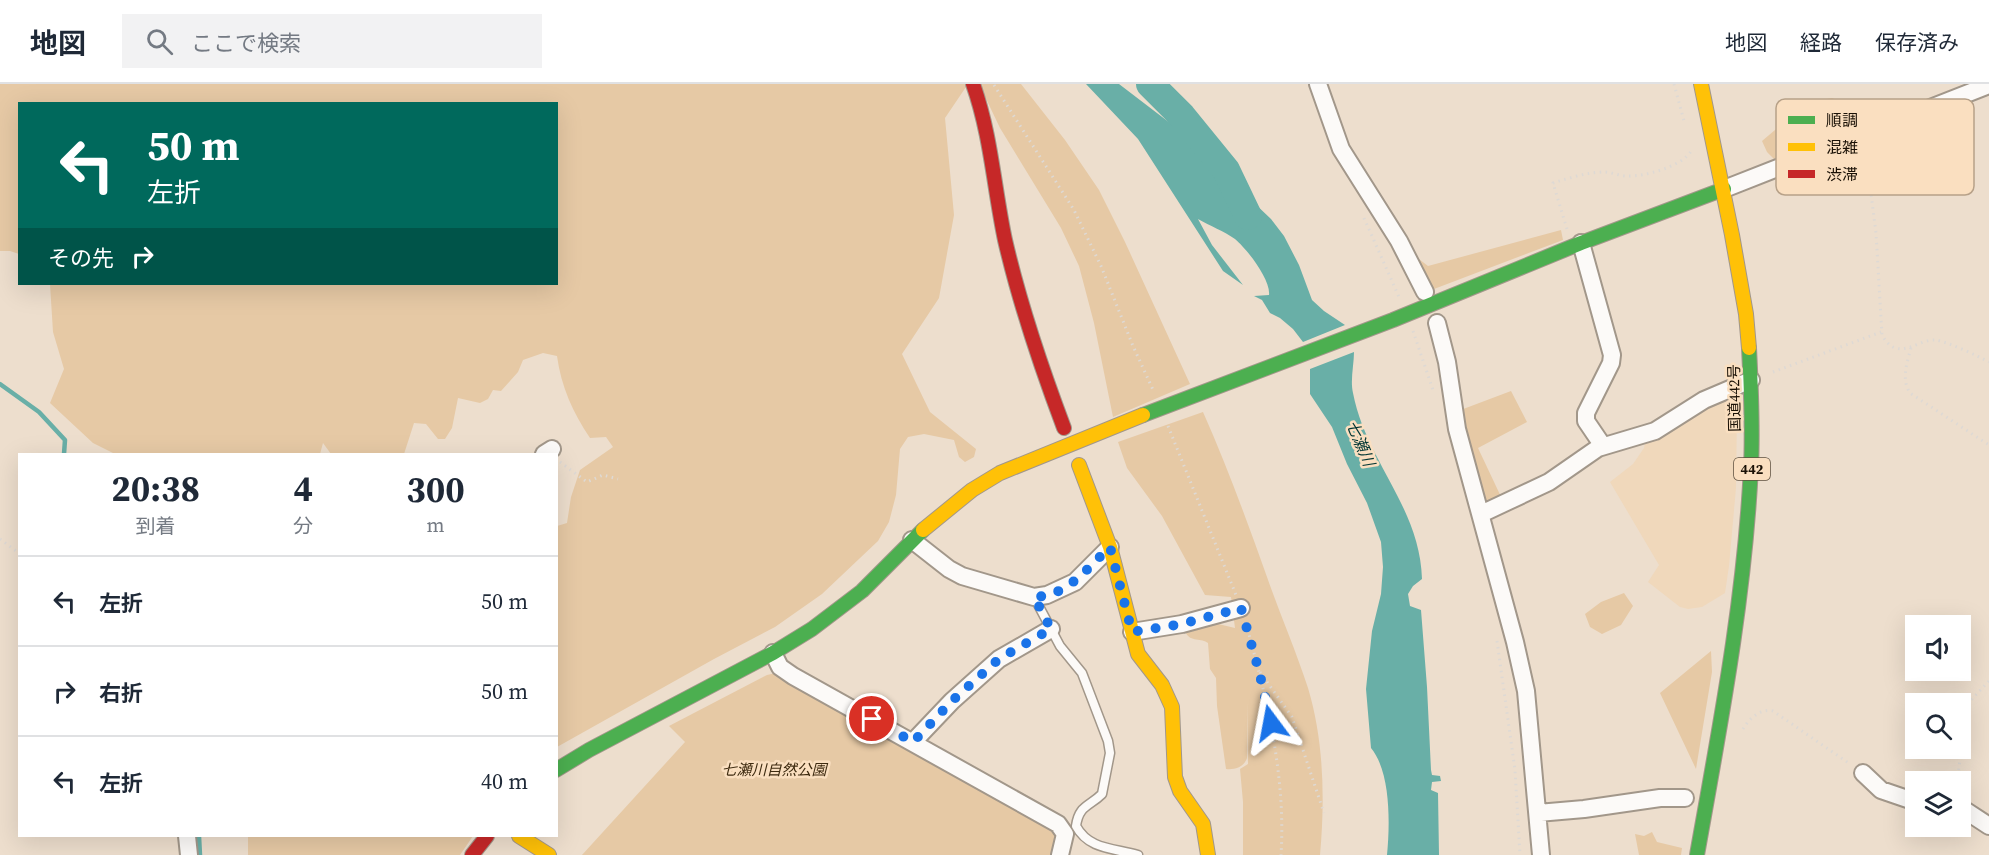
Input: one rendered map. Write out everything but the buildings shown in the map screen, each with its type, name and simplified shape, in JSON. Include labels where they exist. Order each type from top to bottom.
[{"type":"main road","points":[[973,84],[983,110],[1000,214],[1026,323],[1064,428]]},
{"type":"main road","name":"国道442号","points":[[1697,855],[1730,664],[1744,567],[1751,482],[1751,380],[1746,319],[1724,189],[1701,84]]},
{"type":"main road","points":[[558,769],[812,629],[849,603],[912,540],[957,501],[1000,474],[1174,403],[1393,320],[1575,240],[1724,189]]},
{"type":"main road","points":[[1079,465],[1110,547],[1140,657],[1159,681],[1172,707],[1174,777],[1180,791],[1203,824],[1208,855]]},
{"type":"main road","points":[[472,855],[486,837]]},
{"type":"main road","points":[[521,837],[549,855]]},
{"type":"street","points":[[1318,84],[1341,149],[1399,241],[1425,292]]},
{"type":"street","points":[[1953,99],[1989,85]]},
{"type":"street","points":[[1724,189],[1776,169]]},
{"type":"street","points":[[1575,240],[1612,355],[1611,363],[1586,413],[1586,421],[1603,446]]},
{"type":"street","points":[[1437,323],[1446,356],[1457,429],[1527,692],[1541,855]]},
{"type":"street","points":[[1481,513],[1549,482],[1603,446],[1648,434],[1704,400],[1751,380]]},
{"type":"street","points":[[912,540],[962,576],[1034,597],[1047,595],[1075,582],[1110,547]]},
{"type":"street","points":[[1132,632],[1182,624],[1241,608]]},
{"type":"street","points":[[913,742],[946,706],[999,659],[1051,629]]},
{"type":"street","points":[[772,653],[780,667],[793,676],[1053,821],[1070,828],[1060,855]]},
{"type":"street","points":[[1863,772],[1881,790],[1905,798]]},
{"type":"street","points":[[1538,813],[1660,798],[1685,798]]},
{"type":"street","points":[[1971,814],[1989,826]]},
{"type":"street","points":[[187,837],[189,855]]},
{"type":"lane","points":[[1034,597],[1063,650],[1082,673],[1110,747],[1102,794],[1085,805],[1070,828],[1090,843],[1138,855]]},
{"type":"path","points":[[993,84],[1074,210],[1101,266],[1133,346],[1158,399]]},
{"type":"path","points":[[1674,84],[1685,125]]},
{"type":"path","points":[[1575,240],[1553,183],[1605,172],[1626,176],[1652,173],[1690,154],[1691,146]]},
{"type":"path","points":[[1871,195],[1876,233],[1881,332],[1890,345],[1902,349],[1936,340],[1989,362]]},
{"type":"path","points":[[1359,209],[1401,302]]},
{"type":"path","points":[[1412,328],[1435,396]]},
{"type":"path","points":[[1751,380],[1881,332]]},
{"type":"path","points":[[1911,348],[1905,373],[1906,387],[1910,393],[1989,445]]},
{"type":"path","points":[[1165,418],[1229,574],[1259,671],[1271,723],[1276,763],[1281,855]]},
{"type":"path","points":[[558,459],[588,482],[603,475],[618,479]]},
{"type":"path","points":[[0,539],[18,552]]},
{"type":"path","points":[[1495,632],[1515,770],[1520,855]]},
{"type":"path","points":[[1259,671],[1292,717],[1324,813]]},
{"type":"path","points":[[1959,771],[1967,709],[1972,699],[1989,681]]},
{"type":"path","points":[[1742,732],[1748,722],[1758,713],[1768,710],[1863,772]]},
{"type":"shaded area","points":[[1733,392],[1737,409],[1736,488],[1725,593],[1702,607],[1688,609],[1680,607],[1648,582],[1659,565],[1610,482],[1633,464],[1644,448],[1646,438]]},
{"type":"green space","points":[[0,84],[968,84],[945,118],[954,215],[939,298],[902,354],[930,412],[976,449],[974,457],[965,462],[959,457],[954,440],[924,434],[908,437],[900,449],[896,495],[889,522],[878,541],[822,594],[775,627],[558,746],[558,526],[567,523],[571,497],[580,470],[613,447],[606,437],[590,438],[584,429],[565,389],[557,356],[543,353],[523,360],[518,372],[501,391],[493,390],[488,399],[480,403],[458,398],[452,428],[445,439],[438,439],[426,424],[414,423],[404,453],[330,453],[323,443],[320,453],[113,453],[93,443],[50,403],[64,369],[53,332],[50,285],[558,285],[558,102],[18,102],[18,254],[0,251]]},
{"type":"green space","points":[[979,84],[1021,84],[1065,140],[1099,190],[1190,384],[1113,417],[1094,323],[1079,266],[1061,228],[1000,128]]},
{"type":"green space","points":[[1776,129],[1776,158],[1774,159],[1767,152],[1762,141]]},
{"type":"green space","points":[[1561,230],[1563,240],[1434,289],[1415,256],[1428,266]]},
{"type":"green space","points":[[1511,391],[1527,422],[1478,448],[1503,501],[1485,505],[1458,411]]},
{"type":"green space","points":[[1203,412],[1308,688],[1317,729],[1322,771],[1320,855],[1243,855],[1243,802],[1240,769],[1248,764],[1247,702],[1247,758],[1239,767],[1226,769],[1217,706],[1216,678],[1210,669],[1208,643],[1190,638],[1186,633],[1214,623],[1235,628],[1231,597],[1205,595],[1162,516],[1127,468],[1118,442]]},
{"type":"green space","points":[[1624,593],[1633,606],[1621,625],[1602,634],[1590,627],[1585,614],[1601,602]]},
{"type":"green space","points":[[1711,651],[1712,672],[1696,769],[1660,693]]},
{"type":"green space","name":"七瀬川自然公園","points":[[776,673],[1052,827],[1057,838],[1051,855],[582,855],[685,742],[669,726],[767,675]]},
{"type":"green space","points":[[1652,832],[1657,842],[1682,848],[1681,855],[1639,855],[1635,834],[1644,836]]},
{"type":"green space","points":[[248,837],[472,837],[460,855],[248,855]]},
{"type":"water","points":[[1086,84],[1119,84],[1170,123],[1271,219],[1284,236],[1299,265],[1312,300],[1345,325],[1303,342],[1293,329],[1270,313],[1262,300],[1254,296],[1269,295],[1269,289],[1262,273],[1246,250],[1231,236],[1198,219],[1212,245],[1243,285],[1223,271],[1138,139]]},
{"type":"water","points":[[1354,352],[1352,388],[1360,418],[1369,441],[1403,506],[1419,553],[1422,579],[1413,586],[1408,594],[1410,606],[1421,610],[1431,770],[1432,775],[1440,776],[1441,781],[1432,782],[1431,790],[1438,793],[1439,855],[1387,855],[1388,799],[1378,758],[1371,748],[1366,689],[1372,631],[1381,594],[1383,567],[1381,542],[1367,503],[1347,464],[1332,427],[1310,394],[1310,369]]},
{"type":"waterway","name":"七瀬川","points":[[1150,84],[1182,116],[1226,170],[1248,216]]},
{"type":"waterway","points":[[0,384],[39,412],[65,440],[64,453]]},
{"type":"waterway","points":[[199,837],[200,855]]},
{"type":"traffic: fast","points":[[1143,415],[1393,320],[1581,243],[1724,189]]},
{"type":"traffic: fast","points":[[1697,855],[1730,661],[1743,564],[1752,451],[1749,348]]},
{"type":"traffic: fast","points":[[558,769],[589,750],[773,653],[812,629],[862,591],[923,530]]},
{"type":"traffic: slow","points":[[1701,84],[1732,235],[1746,314],[1749,348]]},
{"type":"traffic: slow","points":[[923,530],[972,490],[1000,473],[1143,415]]},
{"type":"traffic: slow","points":[[1079,465],[1110,547],[1138,654],[1162,685],[1172,707],[1175,777],[1180,791],[1203,824],[1208,855]]},
{"type":"traffic: slow","points":[[521,837],[549,855]]},
{"type":"traffic: jam","points":[[973,84],[984,123],[1001,220],[1017,288],[1064,428]]},
{"type":"traffic: jam","points":[[472,855],[486,837]]},
{"type":"route","points":[[872,719],[913,742],[952,701],[999,659],[1051,629],[1034,597],[1042,597],[1075,582],[1110,547],[1132,632],[1182,624],[1241,608],[1271,723]]}]
